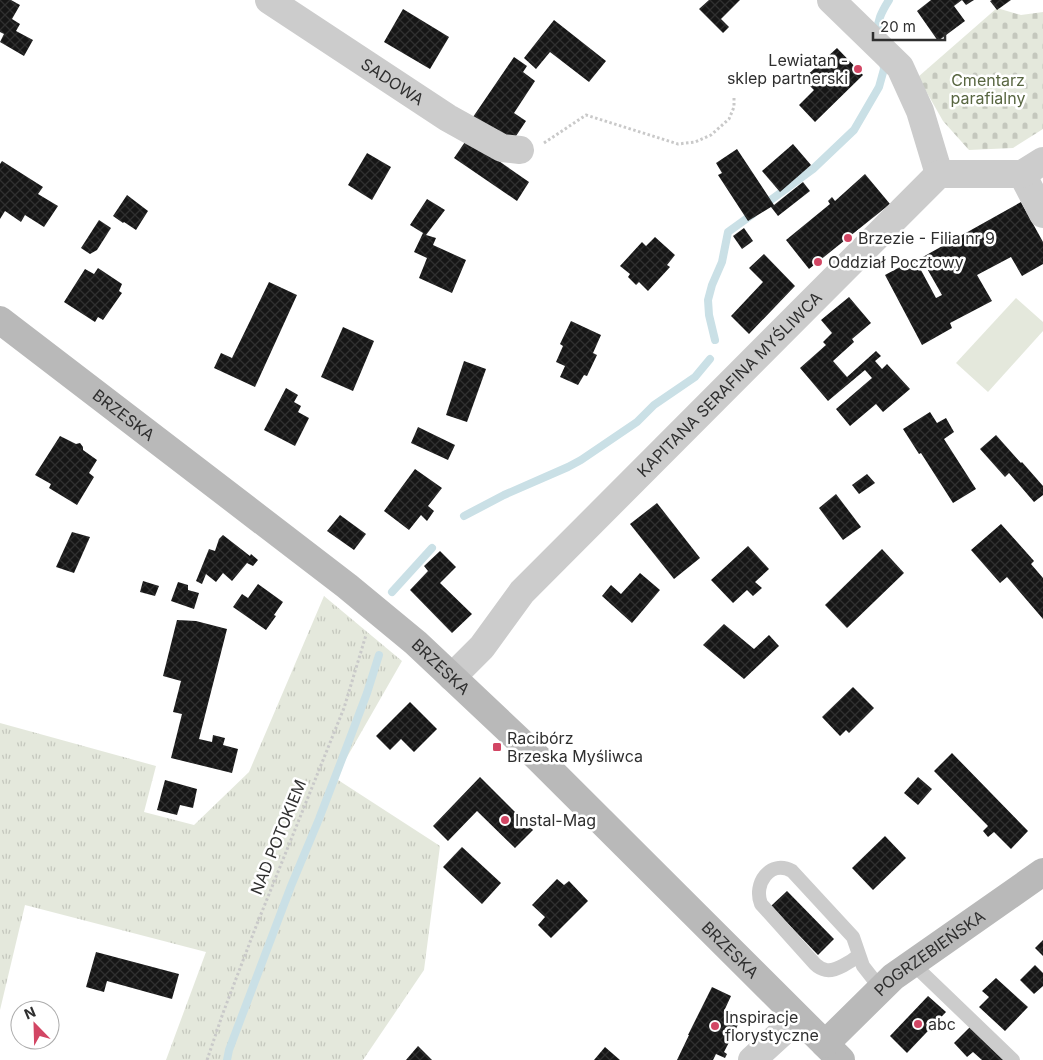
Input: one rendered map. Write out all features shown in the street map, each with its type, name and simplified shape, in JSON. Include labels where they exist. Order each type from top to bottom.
[{"type":"street","name":"SADOWA","points":[[269,0],[448,118],[502,148],[520,150]]},
{"type":"street","points":[[831,0],[900,67],[920,111],[939,174],[1032,168],[1043,214]]},
{"type":"street","name":"KAPITANA SERAFINA MYŚLIWCA","points":[[452,677],[482,647],[522,592],[939,174]]},
{"type":"street","name":"BRZESKA","points":[[0,320],[347,586],[416,643],[538,758],[833,1052]]},
{"type":"street","name":"POGRZEBIEŃSKA","points":[[833,1052],[881,989],[893,977],[1043,872]]},
{"type":"street","points":[[752,1060],[798,1018]]},
{"type":"lane","points":[[859,955],[851,962],[829,971],[823,970],[815,964],[761,904],[758,898],[758,887],[762,879],[769,872],[776,869],[788,868],[792,870],[853,936],[863,966],[881,989]]},
{"type":"lane","points":[[912,963],[1013,1060]]},
{"type":"path","points":[[520,150],[544,143],[586,115],[678,144],[695,142],[711,135],[729,118],[734,107],[734,98]]},
{"type":"path","name":"NAD POTOKIEM","points":[[207,1060],[254,929],[344,708],[367,632]]},
{"type":"green space","name":"Cmentarz parafialny","points":[[997,8],[1021,15],[1043,12],[1043,129],[1013,148],[969,150],[943,121],[918,77]]},
{"type":"green space","points":[[1016,298],[1043,322],[1043,331],[988,392],[956,363]]},
{"type":"green space","points":[[324,596],[402,661],[335,778],[440,846],[424,970],[363,1060],[166,1060],[206,952],[25,905],[0,1010],[0,723],[156,766],[144,812],[194,825],[249,772]]},
{"type":"building","points":[[0,0],[11,0],[20,5],[12,19],[20,24],[16,31],[33,40],[24,56],[0,42],[4,34],[0,32]]},
{"type":"building","points":[[709,0],[740,0],[721,19],[729,27],[723,33],[699,9]]},
{"type":"building","points":[[931,0],[962,0],[954,6],[965,21],[938,41],[917,11]]},
{"type":"building","points":[[962,0],[974,0],[966,5]]},
{"type":"building","points":[[1011,0],[997,10],[990,1]]},
{"type":"building","points":[[403,9],[449,37],[430,69],[384,42]]},
{"type":"building","points":[[554,20],[606,61],[589,82],[550,52],[536,69],[524,58]]},
{"type":"building","points":[[837,48],[863,75],[815,122],[799,105],[814,90],[803,79]]},
{"type":"building","points":[[514,57],[527,66],[523,72],[535,81],[514,113],[526,121],[512,142],[473,117]]},
{"type":"building","points":[[467,139],[529,182],[517,201],[454,158]]},
{"type":"building","points":[[793,144],[811,165],[780,192],[762,171]]},
{"type":"building","points":[[737,149],[774,205],[803,182],[810,191],[778,216],[771,207],[748,221],[718,175],[722,173],[716,163]]},
{"type":"building","points":[[367,153],[391,167],[372,200],[348,185]]},
{"type":"building","points":[[2,161],[43,187],[38,194],[58,206],[44,227],[25,215],[21,222],[5,211],[0,219],[0,164]]},
{"type":"building","points":[[865,174],[890,204],[809,269],[786,240],[830,204],[828,201],[832,197],[835,201]]},
{"type":"building","points":[[127,195],[148,211],[136,230],[113,216]]},
{"type":"building","points":[[427,199],[445,210],[426,235],[436,238],[433,245],[466,260],[452,293],[419,278],[427,258],[414,252],[423,233],[410,225]]},
{"type":"building","points":[[1021,202],[1043,242],[1043,264],[1022,276],[1011,257],[977,275],[992,301],[950,323],[952,328],[922,345],[885,275],[915,259],[936,298],[942,295],[921,258]]},
{"type":"building","points":[[99,220],[111,228],[97,250],[90,254],[81,248]]},
{"type":"building","points":[[744,228],[753,241],[742,249],[733,236]]},
{"type":"building","points":[[655,237],[675,255],[667,265],[670,267],[648,291],[639,282],[636,285],[628,277],[630,274],[620,266],[642,242],[646,246]]},
{"type":"building","points":[[764,254],[795,286],[749,334],[731,316],[763,282],[749,268]]},
{"type":"building","points":[[98,268],[122,284],[119,291],[122,293],[103,320],[98,317],[95,322],[64,302],[85,269],[94,274]]},
{"type":"building","points":[[269,282],[297,295],[255,387],[214,368],[221,353],[232,358]]},
{"type":"building","points":[[849,297],[871,323],[852,339],[854,342],[833,361],[847,377],[876,351],[881,356],[875,361],[882,369],[887,364],[910,389],[883,412],[876,404],[850,426],[836,409],[872,378],[865,370],[828,401],[800,368],[826,345],[823,342],[832,333],[821,320]]},
{"type":"building","points":[[571,321],[601,335],[593,353],[597,355],[587,376],[584,375],[578,385],[560,377],[565,366],[556,362],[563,346],[560,344]]},
{"type":"building","points":[[343,327],[374,341],[353,391],[321,377]]},
{"type":"building","points":[[464,361],[486,369],[467,422],[446,415]]},
{"type":"building","points":[[286,388],[298,395],[294,402],[301,406],[298,412],[309,418],[295,446],[264,430]]},
{"type":"building","points":[[930,412],[937,423],[946,418],[954,432],[944,439],[976,489],[953,503],[903,429]]},
{"type":"building","points":[[418,427],[455,445],[448,460],[411,443]]},
{"type":"building","points":[[996,435],[1043,486],[1043,495],[1034,502],[1009,473],[1005,477],[980,449]]},
{"type":"building","points":[[60,436],[76,444],[80,443],[83,450],[97,460],[89,473],[94,477],[77,505],[49,488],[51,484],[35,475]]},
{"type":"building","points":[[415,469],[442,488],[428,506],[434,511],[427,521],[421,515],[409,530],[384,511]]},
{"type":"building","points":[[867,474],[875,483],[859,494],[852,485]]},
{"type":"building","points":[[836,494],[861,527],[843,540],[819,508]]},
{"type":"building","points":[[657,503],[700,558],[674,579],[630,524]]},
{"type":"building","points":[[340,515],[366,534],[354,550],[327,531]]},
{"type":"building","points":[[1001,524],[1034,561],[1031,564],[1043,578],[1043,619],[1007,577],[1000,583],[971,550]]},
{"type":"building","points":[[72,532],[90,537],[74,573],[56,567]]},
{"type":"building","points":[[223,535],[258,560],[253,566],[247,563],[232,581],[223,573],[216,582],[206,574],[202,584],[196,581],[209,549],[215,551],[219,539]]},
{"type":"building","points":[[748,546],[769,569],[755,582],[762,588],[753,596],[747,590],[733,603],[711,580]]},
{"type":"building","points":[[882,549],[904,573],[847,628],[825,605]]},
{"type":"building","points":[[440,551],[456,567],[440,583],[472,614],[452,633],[410,590],[428,571],[424,566]]},
{"type":"building","points":[[640,573],[660,590],[632,623],[602,596],[611,585],[621,594]]},
{"type":"building","points":[[143,581],[159,586],[155,596],[140,592]]},
{"type":"building","points":[[178,582],[188,585],[188,590],[199,593],[194,609],[171,601]]},
{"type":"building","points":[[258,584],[283,602],[266,630],[233,607],[242,594],[248,598]]},
{"type":"building","points":[[177,620],[196,621],[227,629],[199,739],[212,742],[213,735],[225,738],[223,745],[238,749],[232,773],[171,758],[182,714],[173,712],[181,681],[163,676]]},
{"type":"building","points":[[724,624],[754,649],[769,635],[779,646],[744,679],[703,645]]},
{"type":"building","points":[[853,687],[874,708],[849,733],[846,730],[840,736],[822,717]]},
{"type":"building","points":[[410,702],[437,729],[414,752],[401,739],[390,750],[376,736]]},
{"type":"building","points":[[952,753],[1028,831],[1011,849],[994,832],[988,837],[983,831],[988,826],[934,771]]},
{"type":"building","points":[[480,777],[533,830],[515,848],[477,811],[448,841],[433,826]]},
{"type":"building","points":[[918,777],[932,789],[918,805],[904,793]]},
{"type":"building","points":[[165,780],[197,789],[193,808],[180,805],[177,815],[157,810]]},
{"type":"building","points":[[885,836],[906,858],[873,890],[852,868]]},
{"type":"building","points":[[462,847],[501,883],[482,904],[443,867]]},
{"type":"building","points":[[557,879],[564,885],[569,881],[588,901],[551,938],[538,925],[545,917],[532,905]]},
{"type":"building","points":[[787,891],[834,939],[818,955],[771,906]]},
{"type":"building","points":[[1043,940],[1043,956],[1035,948]]},
{"type":"building","points":[[96,952],[179,974],[172,999],[107,981],[104,992],[86,987]]},
{"type":"building","points":[[1035,965],[1043,973],[1043,986],[1034,994],[1020,980]]},
{"type":"building","points":[[996,978],[1028,1007],[1005,1031],[979,1007],[989,997],[982,991]]},
{"type":"building","name":"Inspiracje florystyczne","points":[[712,987],[731,996],[725,1009],[742,1017],[724,1052],[727,1054],[725,1058],[716,1054],[713,1060],[677,1060],[688,1035]]},
{"type":"building","name":"abc","points":[[928,996],[946,1012],[907,1053],[890,1036]]},
{"type":"building","points":[[971,1026],[1005,1060],[982,1060],[973,1052],[967,1057],[954,1043]]},
{"type":"building","points":[[418,1046],[432,1060],[406,1060]]},
{"type":"building","points":[[605,1047],[620,1060],[594,1060]]},
{"type":"waterway","points":[[878,35],[880,17],[889,0]]},
{"type":"waterway","points":[[764,205],[813,169],[854,130],[879,87],[884,69],[883,61]]},
{"type":"waterway","points":[[715,340],[709,315],[708,300],[712,285],[722,262],[728,232],[753,214]]},
{"type":"waterway","points":[[464,516],[504,495],[581,460],[637,422],[654,405],[695,377],[710,359]]},
{"type":"waterway","points":[[392,592],[432,548]]},
{"type":"waterway","points":[[227,1060],[229,1050],[291,886],[319,819],[367,693],[379,655]]},
{"type":"place","name":"Lewiatan - sklep partnerski","points":[[858,69]]},
{"type":"place","name":"Brzezie - Filia nr 9","points":[[848,238]]},
{"type":"place","name":"Oddział Pocztowy","points":[[818,262]]},
{"type":"place","name":"Racibórz Brzeska Myśliwca","points":[[497,747]]},
{"type":"place","name":"Instal-Mag","points":[[505,820]]},
{"type":"place","name":"abc","points":[[918,1024]]},
{"type":"place","name":"Inspiracje florystyczne","points":[[715,1026]]}]
